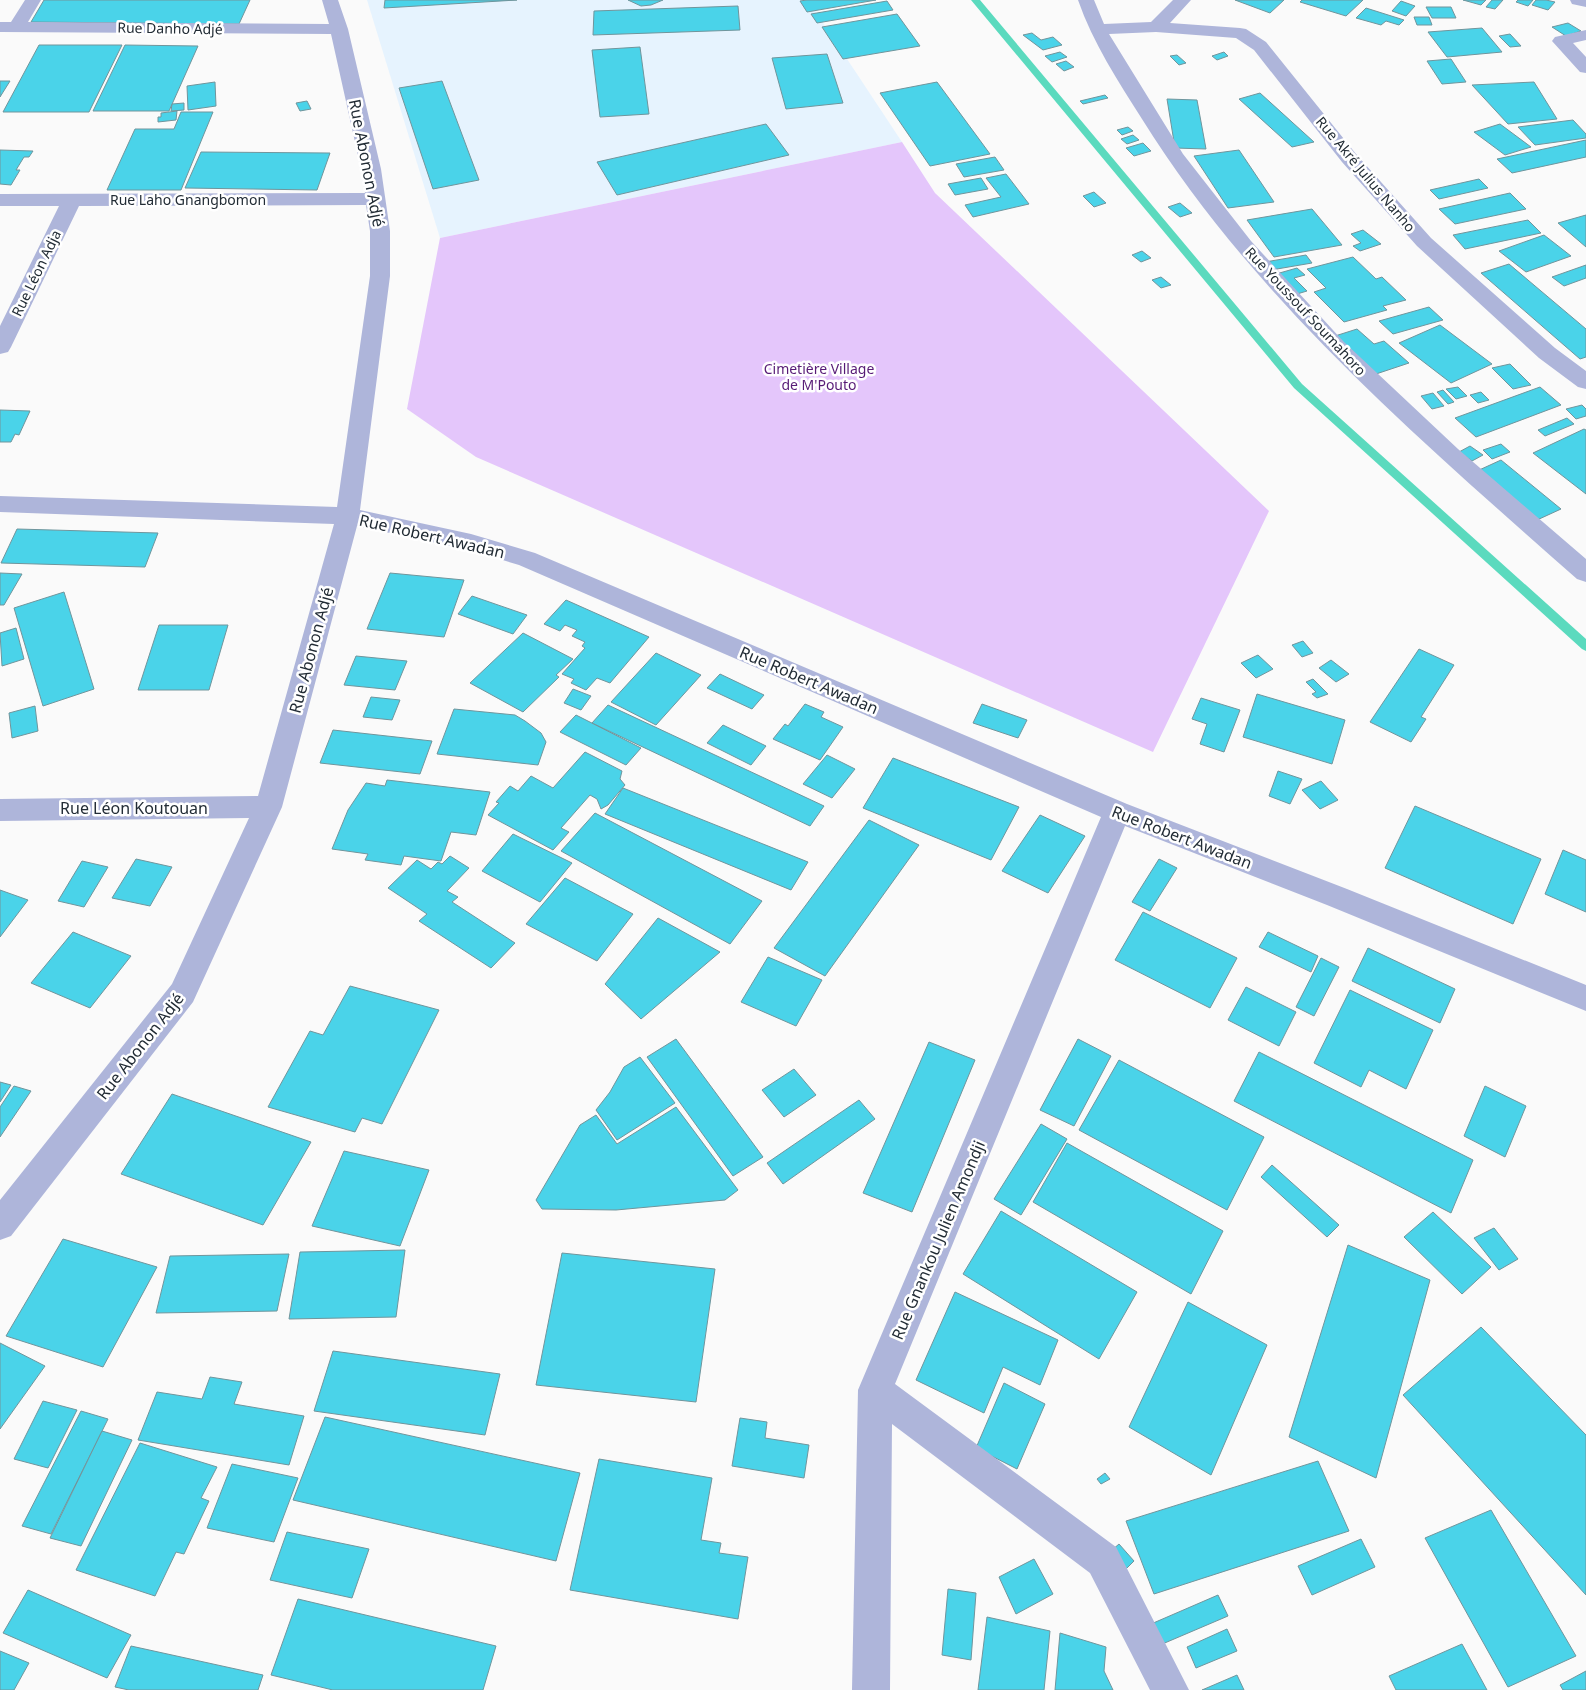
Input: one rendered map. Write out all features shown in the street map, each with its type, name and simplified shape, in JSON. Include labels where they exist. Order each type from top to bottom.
[{"type":"street","points":[[9,26],[33,0]]},
{"type":"street","name":"Rue Abonon Adjé","points":[[0,1225],[183,992],[268,807],[348,516],[380,276],[380,231],[376,198],[339,29],[330,0]]},
{"type":"street","name":"Rue Youssouf Soumahoro","points":[[1086,0],[1097,29],[1175,157],[1244,244],[1336,347],[1450,454],[1586,573]]},
{"type":"street","points":[[1156,27],[1183,0]]},
{"type":"street","points":[[1578,0],[1586,2]]},
{"type":"street","name":"Rue Danho Adjé","points":[[9,26],[339,29]]},
{"type":"street","name":"Rue Akré Julius Nanho","points":[[1097,29],[1156,27],[1240,33],[1260,46],[1349,158],[1424,242],[1547,353],[1586,382]]},
{"type":"street","points":[[1586,35],[1561,41],[1586,68]]},
{"type":"street","name":"Rue Laho Gnangbomon","points":[[0,200],[376,198]]},
{"type":"street","name":"Rue Léon Adja","points":[[0,346],[72,200]]},
{"type":"street","name":"Rue Robert Awadan","points":[[0,504],[348,516],[454,538],[527,559],[1117,812],[1337,897],[1586,998]]},
{"type":"street","name":"Rue Léon Koutouan","points":[[0,810],[268,807]]},
{"type":"street","name":"Rue Gnankou Julien Amondji","points":[[871,1690],[875,1390],[1117,812]]},
{"type":"street","points":[[875,1390],[1103,1560],[1170,1690]]},
{"type":"shaded area","points":[[367,0],[808,0],[902,142],[440,238]]},
{"type":"green space","name":"Cimetière Village de M'Pouto","points":[[902,142],[935,193],[1269,511],[1153,752],[476,457],[407,409],[440,238]]},
{"type":"building","points":[[44,0],[250,0],[239,24],[31,22]]},
{"type":"building","points":[[385,0],[517,0],[384,8]]},
{"type":"building","points":[[628,0],[663,0],[651,5],[641,6]]},
{"type":"building","points":[[876,0],[807,12],[800,1]]},
{"type":"building","points":[[1235,0],[1284,0],[1270,13]]},
{"type":"building","points":[[1302,0],[1363,0],[1346,16],[1300,2]]},
{"type":"building","points":[[1463,0],[1486,0],[1481,5]]},
{"type":"building","points":[[1492,0],[1503,0],[1495,9],[1486,7]]},
{"type":"building","points":[[1518,0],[1533,0],[1528,6],[1516,2]]},
{"type":"building","points":[[1536,0],[1555,2],[1548,10],[1532,5]]},
{"type":"building","points":[[887,1],[893,10],[817,23],[811,14]]},
{"type":"building","points":[[1401,1],[1415,6],[1406,16],[1392,11]]},
{"type":"building","points":[[738,6],[740,30],[593,35],[594,11]]},
{"type":"building","points":[[1426,7],[1451,7],[1456,18],[1432,18]]},
{"type":"building","points":[[1366,8],[1404,20],[1399,25],[1386,21],[1381,25],[1356,18]]},
{"type":"building","points":[[897,14],[920,46],[843,59],[822,27]]},
{"type":"building","points":[[1414,17],[1429,17],[1432,25],[1417,25]]},
{"type":"building","points":[[1568,23],[1581,31],[1566,36],[1552,27]]},
{"type":"building","points":[[1482,28],[1502,52],[1447,57],[1428,32]]},
{"type":"building","points":[[1032,33],[1041,40],[1053,37],[1062,45],[1043,50],[1023,35]]},
{"type":"building","points":[[1510,34],[1521,46],[1510,47],[1499,36]]},
{"type":"building","points":[[39,45],[122,45],[89,112],[3,112]]},
{"type":"building","points":[[125,45],[198,46],[169,111],[93,111]]},
{"type":"building","points":[[640,47],[649,114],[600,117],[592,50]]},
{"type":"building","points":[[1060,52],[1067,57],[1052,62],[1045,56]]},
{"type":"building","points":[[1224,52],[1228,56],[1217,60],[1212,56]]},
{"type":"building","points":[[827,54],[843,103],[786,109],[772,58]]},
{"type":"building","points":[[1177,55],[1186,63],[1179,65],[1170,56]]},
{"type":"building","points":[[1451,59],[1466,82],[1442,84],[1427,61]]},
{"type":"building","points":[[1066,61],[1074,67],[1064,71],[1056,64]]},
{"type":"building","points":[[0,81],[10,81],[0,97]]},
{"type":"building","points":[[442,81],[479,180],[433,189],[399,88]]},
{"type":"building","points":[[215,82],[216,106],[188,110],[187,86]]},
{"type":"building","points":[[937,82],[990,154],[930,166],[880,93]]},
{"type":"building","points":[[1534,82],[1557,119],[1508,124],[1472,85]]},
{"type":"building","points":[[1260,93],[1314,142],[1292,147],[1239,99]]},
{"type":"building","points":[[1105,95],[1108,98],[1083,104],[1080,101]]},
{"type":"building","points":[[1167,99],[1197,100],[1206,149],[1175,148]]},
{"type":"building","points":[[307,101],[311,109],[300,111],[296,103]]},
{"type":"building","points":[[184,103],[184,110],[171,111],[172,104]]},
{"type":"building","points":[[177,111],[176,120],[158,122],[158,117],[161,117],[161,113]]},
{"type":"building","points":[[181,112],[213,112],[181,190],[107,190],[135,129],[174,129]]},
{"type":"building","points":[[1573,120],[1586,134],[1586,138],[1535,145],[1518,127]]},
{"type":"building","points":[[766,124],[789,155],[617,195],[597,162]]},
{"type":"building","points":[[1500,124],[1531,147],[1505,155],[1474,132]]},
{"type":"building","points":[[1128,127],[1133,131],[1122,135],[1117,130]]},
{"type":"building","points":[[1133,135],[1139,140],[1127,144],[1121,139]]},
{"type":"building","points":[[1586,140],[1586,157],[1512,173],[1497,159]]},
{"type":"building","points":[[1143,143],[1151,151],[1134,156],[1126,148]]},
{"type":"building","points":[[0,150],[33,151],[29,157],[24,157],[16,170],[20,170],[11,185],[0,184]]},
{"type":"building","points":[[1239,150],[1274,202],[1228,208],[1194,156]]},
{"type":"building","points":[[201,152],[330,153],[317,190],[185,188]]},
{"type":"building","points":[[995,157],[1004,170],[964,177],[956,164]]},
{"type":"building","points":[[1006,174],[1029,204],[973,217],[965,205],[1001,197],[986,178]]},
{"type":"building","points":[[981,178],[988,189],[955,195],[948,184]]},
{"type":"building","points":[[1479,179],[1488,188],[1439,199],[1430,190]]},
{"type":"building","points":[[1094,192],[1106,203],[1094,207],[1083,196]]},
{"type":"building","points":[[1510,193],[1526,209],[1455,224],[1439,209]]},
{"type":"building","points":[[1180,203],[1192,213],[1180,217],[1168,207]]},
{"type":"building","points":[[1312,209],[1342,245],[1274,257],[1247,220]]},
{"type":"building","points":[[1586,215],[1586,247],[1558,223]]},
{"type":"building","points":[[1528,220],[1541,233],[1465,249],[1453,235]]},
{"type":"building","points":[[1363,230],[1381,244],[1360,251],[1353,246],[1361,243],[1351,234]]},
{"type":"building","points":[[1544,235],[1571,256],[1526,272],[1499,251]]},
{"type":"building","points":[[1142,251],[1151,258],[1141,262],[1132,255]]},
{"type":"building","points":[[1306,255],[1312,263],[1271,270],[1265,262]]},
{"type":"building","points":[[1353,257],[1376,279],[1382,277],[1406,300],[1383,306],[1387,310],[1344,322],[1314,292],[1326,288],[1307,269]]},
{"type":"building","points":[[1509,264],[1586,329],[1586,357],[1580,359],[1481,273]]},
{"type":"building","points":[[1586,265],[1586,278],[1564,286],[1552,277]]},
{"type":"building","points":[[1297,268],[1305,275],[1294,278],[1307,291],[1297,294],[1276,274]]},
{"type":"building","points":[[1161,277],[1171,285],[1161,288],[1152,280]]},
{"type":"building","points":[[1429,307],[1443,320],[1393,334],[1379,321]]},
{"type":"building","points":[[1440,325],[1492,364],[1451,383],[1399,343]]},
{"type":"building","points":[[1357,329],[1374,344],[1384,341],[1409,363],[1376,374],[1335,336]]},
{"type":"building","points":[[1510,364],[1531,385],[1513,389],[1492,368]]},
{"type":"building","points":[[1458,387],[1467,396],[1456,399],[1446,389]]},
{"type":"building","points":[[1540,387],[1561,405],[1476,437],[1455,418]]},
{"type":"building","points":[[1443,390],[1454,402],[1448,404],[1437,392]]},
{"type":"building","points":[[1481,392],[1489,400],[1478,403],[1470,395]]},
{"type":"building","points":[[1433,393],[1444,406],[1432,409],[1421,396]]},
{"type":"building","points":[[1582,405],[1586,409],[1586,416],[1576,419],[1566,409]]},
{"type":"building","points":[[0,410],[30,411],[19,435],[15,434],[11,442],[0,442]]},
{"type":"building","points":[[1567,418],[1574,424],[1545,436],[1538,430]]},
{"type":"building","points":[[1584,429],[1586,430],[1586,494],[1533,453]]},
{"type":"building","points":[[1501,444],[1510,452],[1492,459],[1483,450]]},
{"type":"building","points":[[1470,446],[1483,455],[1472,461],[1459,452]]},
{"type":"building","points":[[1501,460],[1561,509],[1537,520],[1477,471]]},
{"type":"building","points":[[17,529],[158,533],[145,567],[1,563]]},
{"type":"building","points":[[0,573],[22,574],[4,605],[0,605]]},
{"type":"building","points":[[390,573],[464,580],[444,637],[367,629]]},
{"type":"building","points":[[64,592],[94,689],[43,706],[14,608]]},
{"type":"building","points":[[472,596],[527,615],[513,634],[458,614]]},
{"type":"building","points":[[566,600],[649,637],[610,683],[597,678],[586,690],[571,683],[574,679],[562,674],[585,648],[582,646],[585,642],[572,636],[577,630],[565,625],[560,631],[544,624]]},
{"type":"building","points":[[159,625],[228,625],[209,690],[138,690]]},
{"type":"building","points":[[16,628],[24,659],[2,666],[0,633]]},
{"type":"building","points":[[523,633],[573,659],[556,675],[559,677],[523,712],[470,683]]},
{"type":"building","points":[[1303,641],[1313,653],[1302,657],[1292,645]]},
{"type":"building","points":[[1419,649],[1454,665],[1421,717],[1426,719],[1411,742],[1370,722]]},
{"type":"building","points":[[656,653],[701,675],[656,725],[611,702]]},
{"type":"building","points":[[1258,655],[1273,669],[1256,678],[1241,663]]},
{"type":"building","points":[[356,656],[407,661],[395,690],[344,685]]},
{"type":"building","points":[[1331,660],[1349,674],[1336,682],[1319,668]]},
{"type":"building","points":[[720,674],[764,695],[752,709],[707,688]]},
{"type":"building","points":[[1313,679],[1328,694],[1317,698],[1312,694],[1316,692],[1306,682]]},
{"type":"building","points":[[573,689],[591,696],[581,710],[564,703]]},
{"type":"building","points":[[1257,694],[1345,720],[1332,764],[1243,737]]},
{"type":"building","points":[[371,697],[400,700],[392,720],[363,717]]},
{"type":"building","points":[[1201,698],[1240,710],[1224,752],[1200,744],[1207,724],[1192,719]]},
{"type":"building","points":[[805,704],[824,712],[821,717],[843,727],[820,760],[773,739],[785,724],[788,726]]},
{"type":"building","points":[[982,704],[1027,720],[1018,738],[973,723]]},
{"type":"building","points":[[608,705],[824,806],[810,826],[592,723]]},
{"type":"building","points":[[35,706],[38,731],[12,738],[9,713]]},
{"type":"building","points":[[454,709],[515,715],[525,721],[541,733],[546,742],[538,765],[437,754]]},
{"type":"building","points":[[576,715],[641,748],[626,765],[560,732]]},
{"type":"building","points":[[723,725],[766,746],[751,765],[707,743]]},
{"type":"building","points":[[333,730],[432,741],[420,774],[320,763]]},
{"type":"building","points":[[585,752],[622,771],[620,779],[625,785],[608,805],[601,809],[597,799],[590,795],[561,828],[569,832],[553,850],[488,815],[499,803],[496,802],[510,786],[518,791],[531,776],[553,788]]},
{"type":"building","points":[[827,755],[855,769],[832,798],[803,784]]},
{"type":"building","points":[[893,758],[1019,807],[991,860],[863,808]]},
{"type":"building","points":[[1278,771],[1302,779],[1290,804],[1269,796]]},
{"type":"building","points":[[387,780],[490,792],[476,835],[451,832],[441,861],[404,856],[401,865],[365,860],[368,854],[332,849],[348,810],[366,783],[385,786]]},
{"type":"building","points":[[1321,781],[1338,800],[1320,809],[1302,790]]},
{"type":"building","points":[[623,788],[808,862],[791,890],[605,814]]},
{"type":"building","points":[[1415,806],[1541,859],[1513,924],[1385,868]]},
{"type":"building","points":[[595,813],[762,901],[730,944],[561,851]]},
{"type":"building","points":[[1040,815],[1085,836],[1048,893],[1002,871]]},
{"type":"building","points":[[869,820],[919,845],[825,976],[774,948]]},
{"type":"building","points":[[513,834],[572,863],[540,902],[482,871]]},
{"type":"building","points":[[1563,850],[1586,860],[1586,912],[1545,894]]},
{"type":"building","points":[[450,856],[469,868],[447,891],[458,897],[452,902],[515,943],[491,968],[419,921],[427,914],[388,888],[417,860],[431,869],[438,862],[442,864]]},
{"type":"building","points":[[136,859],[172,867],[150,906],[112,898]]},
{"type":"building","points":[[1159,859],[1177,868],[1150,911],[1132,902]]},
{"type":"building","points":[[82,861],[108,867],[84,907],[58,901]]},
{"type":"building","points":[[565,878],[633,914],[597,961],[526,924]]},
{"type":"building","points":[[0,890],[28,900],[0,937]]},
{"type":"building","points":[[1143,912],[1237,958],[1210,1008],[1115,960]]},
{"type":"building","points":[[658,918],[720,952],[641,1019],[605,984]]},
{"type":"building","points":[[73,932],[131,956],[90,1008],[31,983]]},
{"type":"building","points":[[1268,932],[1318,956],[1311,972],[1259,947]]},
{"type":"building","points":[[1368,948],[1455,989],[1440,1023],[1352,981]]},
{"type":"building","points":[[768,957],[822,980],[796,1026],[741,1002]]},
{"type":"building","points":[[1321,958],[1339,967],[1314,1016],[1296,1007]]},
{"type":"building","points":[[350,986],[439,1010],[382,1124],[362,1118],[355,1132],[268,1107],[310,1031],[323,1035]]},
{"type":"building","points":[[1246,987],[1296,1012],[1279,1046],[1228,1020]]},
{"type":"building","points":[[1350,990],[1433,1030],[1406,1089],[1369,1070],[1361,1087],[1314,1063]]},
{"type":"building","points":[[676,1039],[763,1157],[733,1176],[647,1057]]},
{"type":"building","points":[[1078,1039],[1111,1056],[1074,1126],[1040,1110]]},
{"type":"building","points":[[929,1042],[975,1060],[912,1212],[863,1193]]},
{"type":"building","points":[[1259,1052],[1473,1160],[1451,1213],[1234,1101]]},
{"type":"building","points":[[640,1057],[675,1103],[617,1140],[596,1110],[610,1092],[624,1067]]},
{"type":"building","points":[[1119,1060],[1264,1137],[1227,1210],[1079,1130]]},
{"type":"building","points":[[794,1069],[816,1095],[784,1117],[762,1090]]},
{"type":"building","points":[[0,1082],[11,1085],[0,1102]]},
{"type":"building","points":[[14,1086],[31,1091],[0,1137],[0,1107]]},
{"type":"building","points":[[1485,1086],[1526,1106],[1505,1157],[1464,1136]]},
{"type":"building","points":[[172,1094],[311,1142],[263,1225],[121,1174]]},
{"type":"building","points":[[859,1100],[875,1119],[783,1184],[767,1163]]},
{"type":"building","points":[[676,1107],[738,1190],[725,1200],[616,1210],[542,1209],[536,1200],[580,1125],[596,1115],[617,1144]]},
{"type":"building","points":[[1041,1124],[1067,1139],[1021,1215],[994,1199]]},
{"type":"building","points":[[1067,1143],[1223,1231],[1191,1294],[1033,1202]]},
{"type":"building","points":[[344,1151],[429,1170],[400,1246],[312,1226]]},
{"type":"building","points":[[1272,1165],[1339,1225],[1327,1237],[1261,1177]]},
{"type":"building","points":[[1001,1211],[1137,1292],[1099,1359],[963,1274]]},
{"type":"building","points":[[1433,1212],[1491,1267],[1462,1294],[1404,1237]]},
{"type":"building","points":[[1494,1228],[1518,1259],[1499,1270],[1474,1238]]},
{"type":"building","points":[[63,1239],[157,1267],[103,1367],[6,1336]]},
{"type":"building","points":[[1348,1245],[1430,1280],[1376,1478],[1289,1437]]},
{"type":"building","points":[[405,1250],[396,1317],[289,1319],[300,1252]]},
{"type":"building","points":[[562,1253],[715,1269],[696,1402],[536,1385]]},
{"type":"building","points":[[289,1254],[277,1311],[156,1313],[170,1256]]},
{"type":"building","points":[[955,1292],[1058,1340],[1040,1385],[1003,1367],[984,1413],[916,1380]]},
{"type":"building","points":[[1188,1302],[1267,1345],[1211,1475],[1129,1427]]},
{"type":"building","points":[[1481,1327],[1586,1435],[1586,1595],[1403,1395]]},
{"type":"building","points":[[0,1343],[45,1366],[0,1429]]},
{"type":"building","points":[[333,1351],[500,1374],[485,1435],[314,1411]]},
{"type":"building","points":[[210,1377],[242,1382],[234,1404],[304,1416],[289,1465],[138,1440],[157,1392],[202,1399]]},
{"type":"building","points":[[1004,1383],[1045,1404],[1017,1469],[976,1448]]},
{"type":"building","points":[[43,1401],[77,1410],[48,1468],[14,1459]]},
{"type":"building","points":[[81,1411],[108,1419],[51,1534],[22,1526]]},
{"type":"building","points":[[325,1417],[580,1473],[556,1561],[293,1500]]},
{"type":"building","points":[[740,1418],[767,1422],[765,1438],[809,1445],[804,1478],[732,1466]]},
{"type":"building","points":[[102,1431],[132,1440],[81,1546],[50,1538]]},
{"type":"building","points":[[140,1443],[217,1467],[201,1498],[209,1501],[184,1554],[176,1552],[155,1596],[76,1570]]},
{"type":"building","points":[[599,1459],[712,1478],[701,1540],[721,1543],[719,1553],[748,1557],[738,1619],[570,1590]]},
{"type":"building","points":[[1318,1461],[1349,1531],[1154,1594],[1126,1521]]},
{"type":"building","points":[[232,1464],[298,1478],[274,1542],[207,1528]]},
{"type":"building","points":[[1105,1473],[1110,1479],[1101,1484],[1097,1479]]},
{"type":"building","points":[[1491,1510],[1576,1656],[1508,1687],[1425,1538]]},
{"type":"building","points":[[287,1532],[369,1549],[352,1598],[270,1580]]},
{"type":"building","points":[[1361,1539],[1375,1567],[1312,1595],[1298,1566]]},
{"type":"building","points":[[1119,1544],[1134,1561],[1120,1575],[1105,1556]]},
{"type":"building","points":[[1034,1559],[1053,1594],[1016,1614],[999,1577]]},
{"type":"building","points":[[948,1589],[976,1593],[971,1660],[942,1655]]},
{"type":"building","points":[[28,1590],[131,1635],[107,1678],[3,1633]]},
{"type":"building","points":[[1218,1595],[1228,1616],[1160,1645],[1151,1624]]},
{"type":"building","points":[[298,1599],[496,1646],[483,1690],[333,1690],[271,1675]]},
{"type":"building","points":[[987,1617],[1050,1631],[1044,1690],[978,1690]]},
{"type":"building","points":[[1227,1629],[1237,1651],[1196,1668],[1187,1647]]},
{"type":"building","points":[[1060,1633],[1106,1647],[1104,1671],[1113,1690],[1055,1690]]},
{"type":"building","points":[[1462,1644],[1487,1690],[1396,1690],[1389,1676]]},
{"type":"building","points":[[131,1646],[263,1675],[258,1690],[129,1690],[115,1687]]},
{"type":"building","points":[[0,1651],[29,1663],[14,1690],[0,1690]]},
{"type":"building","points":[[1586,1671],[1586,1690],[1563,1690],[1560,1685]]},
{"type":"building","points":[[1237,1675],[1244,1690],[1202,1690]]},
{"type":"waterway","points":[[975,0],[1298,386],[1586,646]]}]
